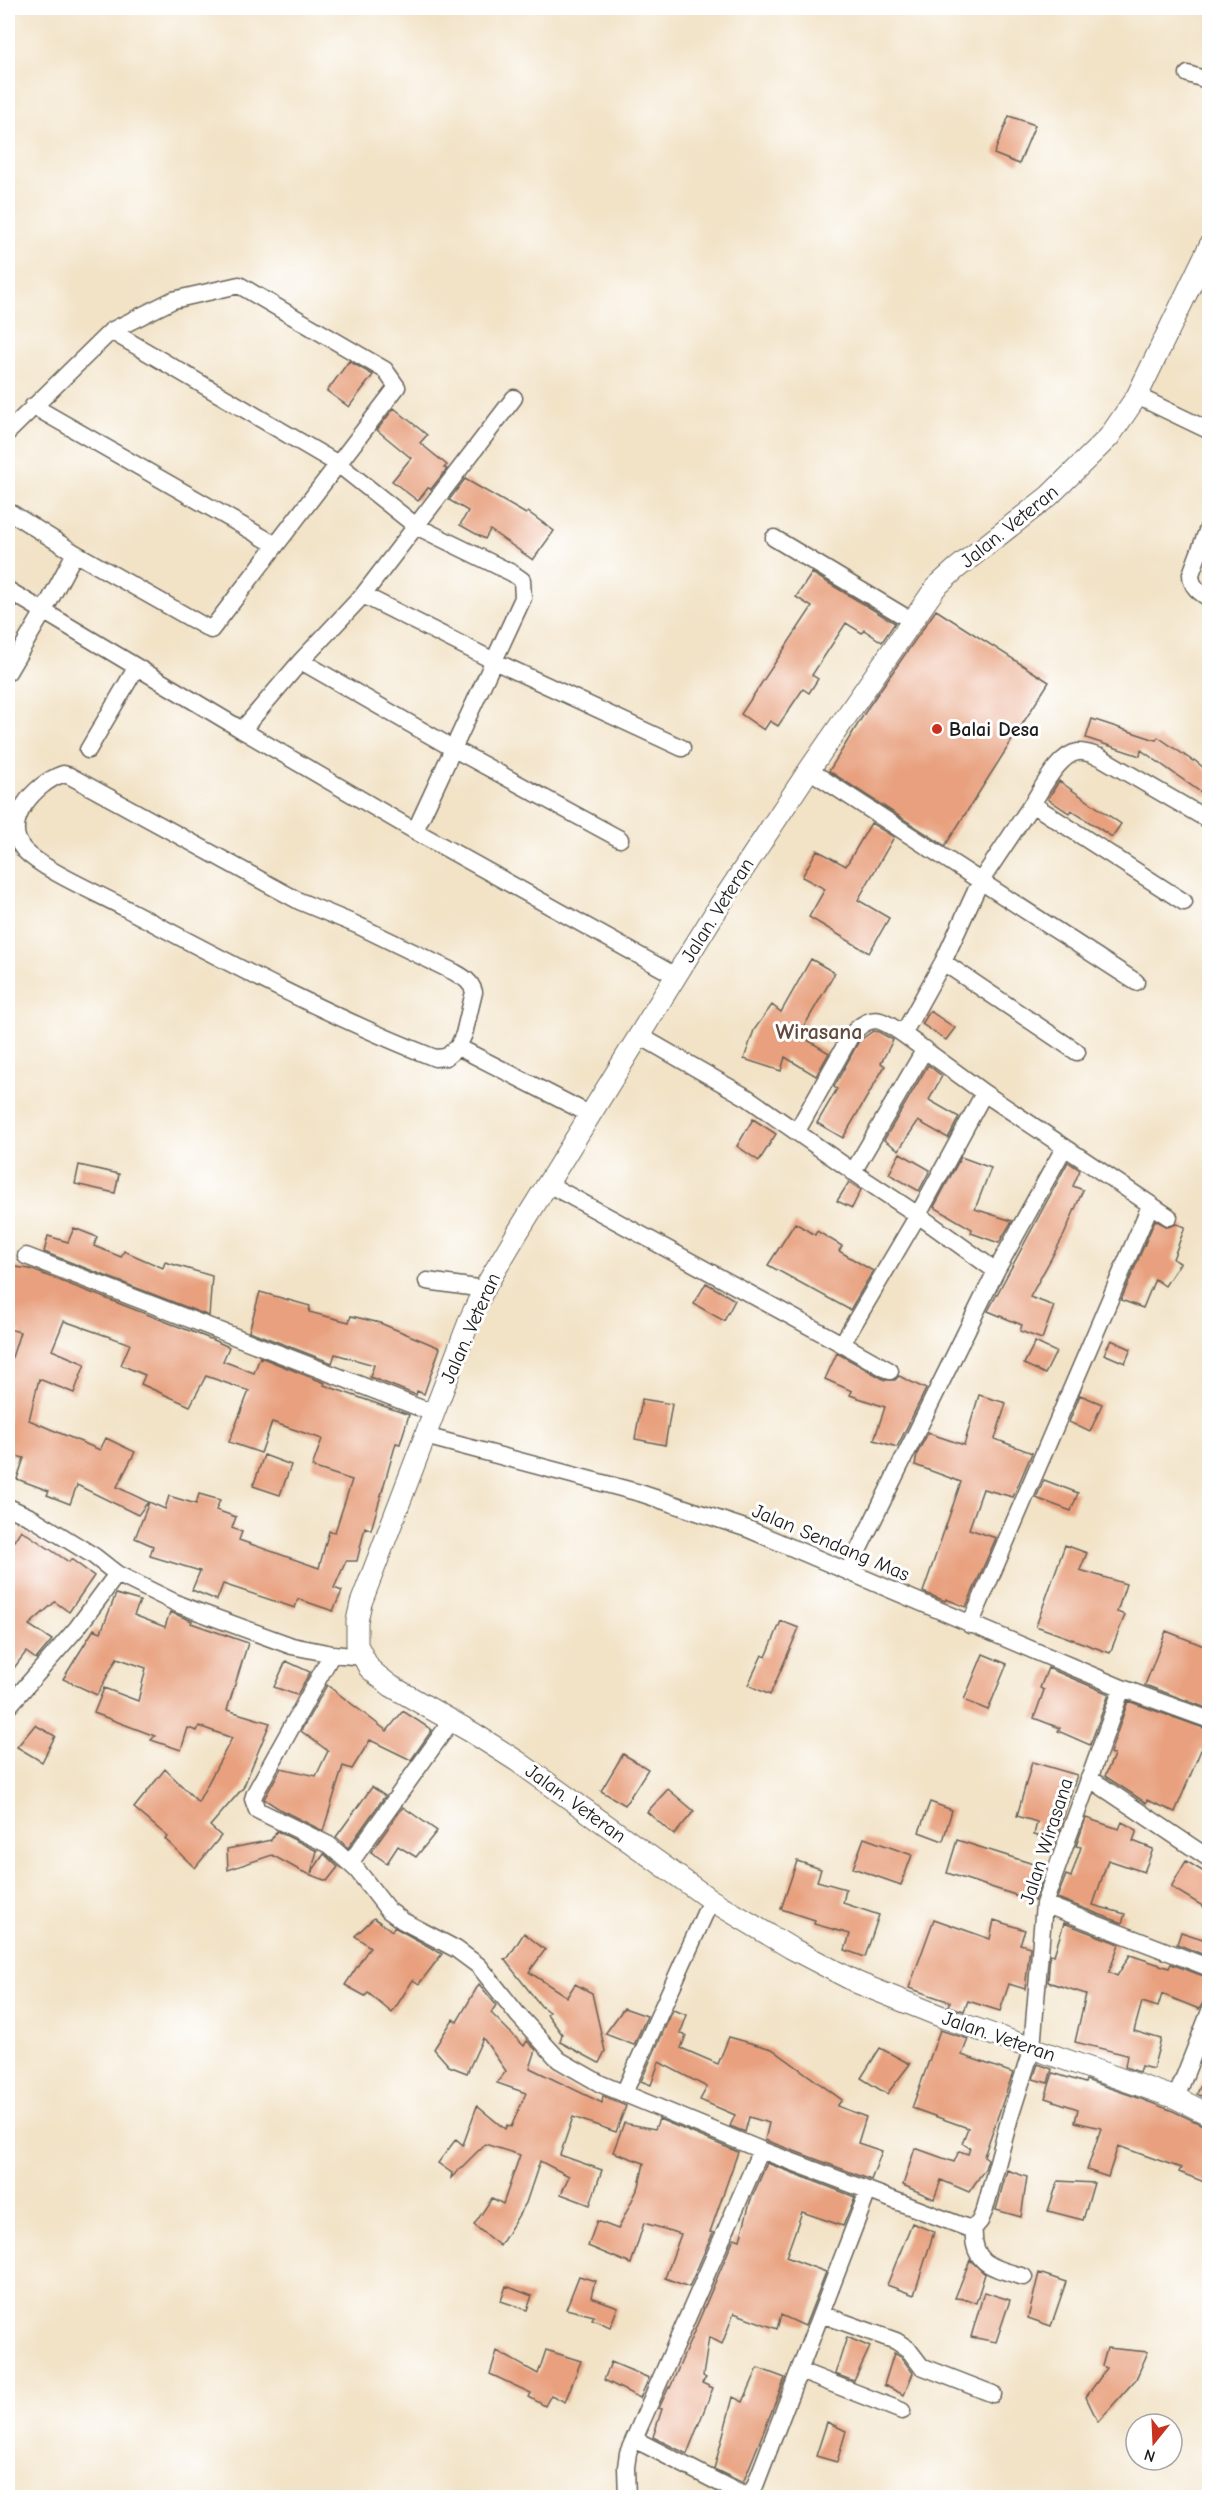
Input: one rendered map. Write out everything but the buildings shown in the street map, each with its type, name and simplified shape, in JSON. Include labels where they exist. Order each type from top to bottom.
[{"type":"street","points":[[1188,74],[1209,81]]},
{"type":"street","name":"Jalan. Veteran","points":[[1209,244],[1137,396],[1109,437],[1078,468],[1022,517],[936,587],[809,770],[721,903],[548,1184],[484,1289],[361,1603],[356,1632],[357,1645],[369,1668],[390,1686],[452,1720],[517,1761],[711,1900],[791,1948],[858,1983],[945,2018],[1176,2098],[1209,2115]]},
{"type":"street","points":[[8,432],[111,332],[173,300],[238,285],[385,370],[397,387],[211,630],[75,553],[8,511]]},
{"type":"street","points":[[111,332],[338,464],[416,526],[522,580],[524,598],[415,831]]},
{"type":"street","points":[[1137,396],[1209,431]]},
{"type":"street","points":[[242,730],[301,661],[363,595],[514,398]]},
{"type":"street","points":[[33,406],[276,545]]},
{"type":"street","points":[[1209,523],[1191,574],[1191,581],[1195,589],[1209,599]]},
{"type":"street","points":[[774,538],[912,621]]},
{"type":"street","points":[[8,672],[75,553]]},
{"type":"street","points":[[8,590],[136,668],[415,831],[676,976]]},
{"type":"street","points":[[363,595],[494,661],[682,748]]},
{"type":"street","points":[[301,661],[454,749],[620,839]]},
{"type":"street","points":[[88,750],[136,668]]},
{"type":"street","points":[[903,1034],[943,962],[980,882],[1064,757],[1086,752],[1100,758],[1205,818]]},
{"type":"street","points":[[809,770],[1136,982]]},
{"type":"street","points":[[63,774],[299,901],[357,925],[460,976],[472,986],[474,992],[464,1034],[458,1047],[446,1057],[440,1058],[410,1048],[331,1013],[218,957],[54,871],[25,851],[17,840],[15,827],[22,807],[44,783],[63,774]]},
{"type":"street","points":[[1032,804],[1184,902]]},
{"type":"street","points":[[943,962],[1077,1052]]},
{"type":"street","points":[[797,1131],[851,1035],[862,1022],[873,1019],[887,1023],[984,1093],[1169,1217]]},
{"type":"street","points":[[640,1036],[748,1098],[996,1271]]},
{"type":"street","points":[[458,1047],[591,1115]]},
{"type":"street","points":[[853,1172],[925,1049]]},
{"type":"street","points":[[842,1344],[918,1215],[984,1093]]},
{"type":"street","points":[[848,1571],[996,1271],[1064,1148]]},
{"type":"street","points":[[548,1184],[890,1371]]},
{"type":"street","points":[[970,1625],[1150,1206]]},
{"type":"street","points":[[26,1257],[434,1413]]},
{"type":"street","points":[[428,1281],[484,1289]]},
{"type":"street","name":"Jalan Sendang Mas","points":[[425,1436],[640,1493],[748,1529],[1122,1688],[1209,1719]]},
{"type":"street","points":[[8,1507],[34,1519],[94,1556],[117,1574],[180,1605],[292,1646],[363,1657]]},
{"type":"street","points":[[8,1707],[77,1628],[117,1574]]},
{"type":"street","points":[[332,1654],[253,1799],[254,1806],[263,1814],[329,1845],[350,1863],[388,1910],[403,1921],[456,1949],[479,1966],[518,2015],[559,2060],[601,2084],[762,2150],[955,2225],[974,2228],[973,2241],[976,2253],[985,2263],[1024,2277]]},
{"type":"street","name":"Jalan Wirasana","points":[[974,2228],[985,2209],[1032,2048],[1044,1904],[1122,1688]]},
{"type":"street","points":[[350,1863],[452,1720]]},
{"type":"street","points":[[1089,1778],[1209,1859]]},
{"type":"street","points":[[624,2093],[711,1900]]},
{"type":"street","points":[[1044,1904],[1209,1968]]},
{"type":"street","points":[[1176,2098],[1209,2011]]},
{"type":"street","points":[[627,2498],[626,2468],[634,2439],[762,2150]]},
{"type":"street","points":[[634,2439],[737,2492],[750,2494],[756,2486],[868,2191]]},
{"type":"street","points":[[821,2314],[896,2341],[908,2349],[921,2366],[993,2394]]},
{"type":"street","points":[[800,2371],[902,2411]]},
{"type":"place","name":"Balai Desa","points":[[937,729]]},
{"type":"district","name":"Wirasana","points":[[819,1031]]}]
